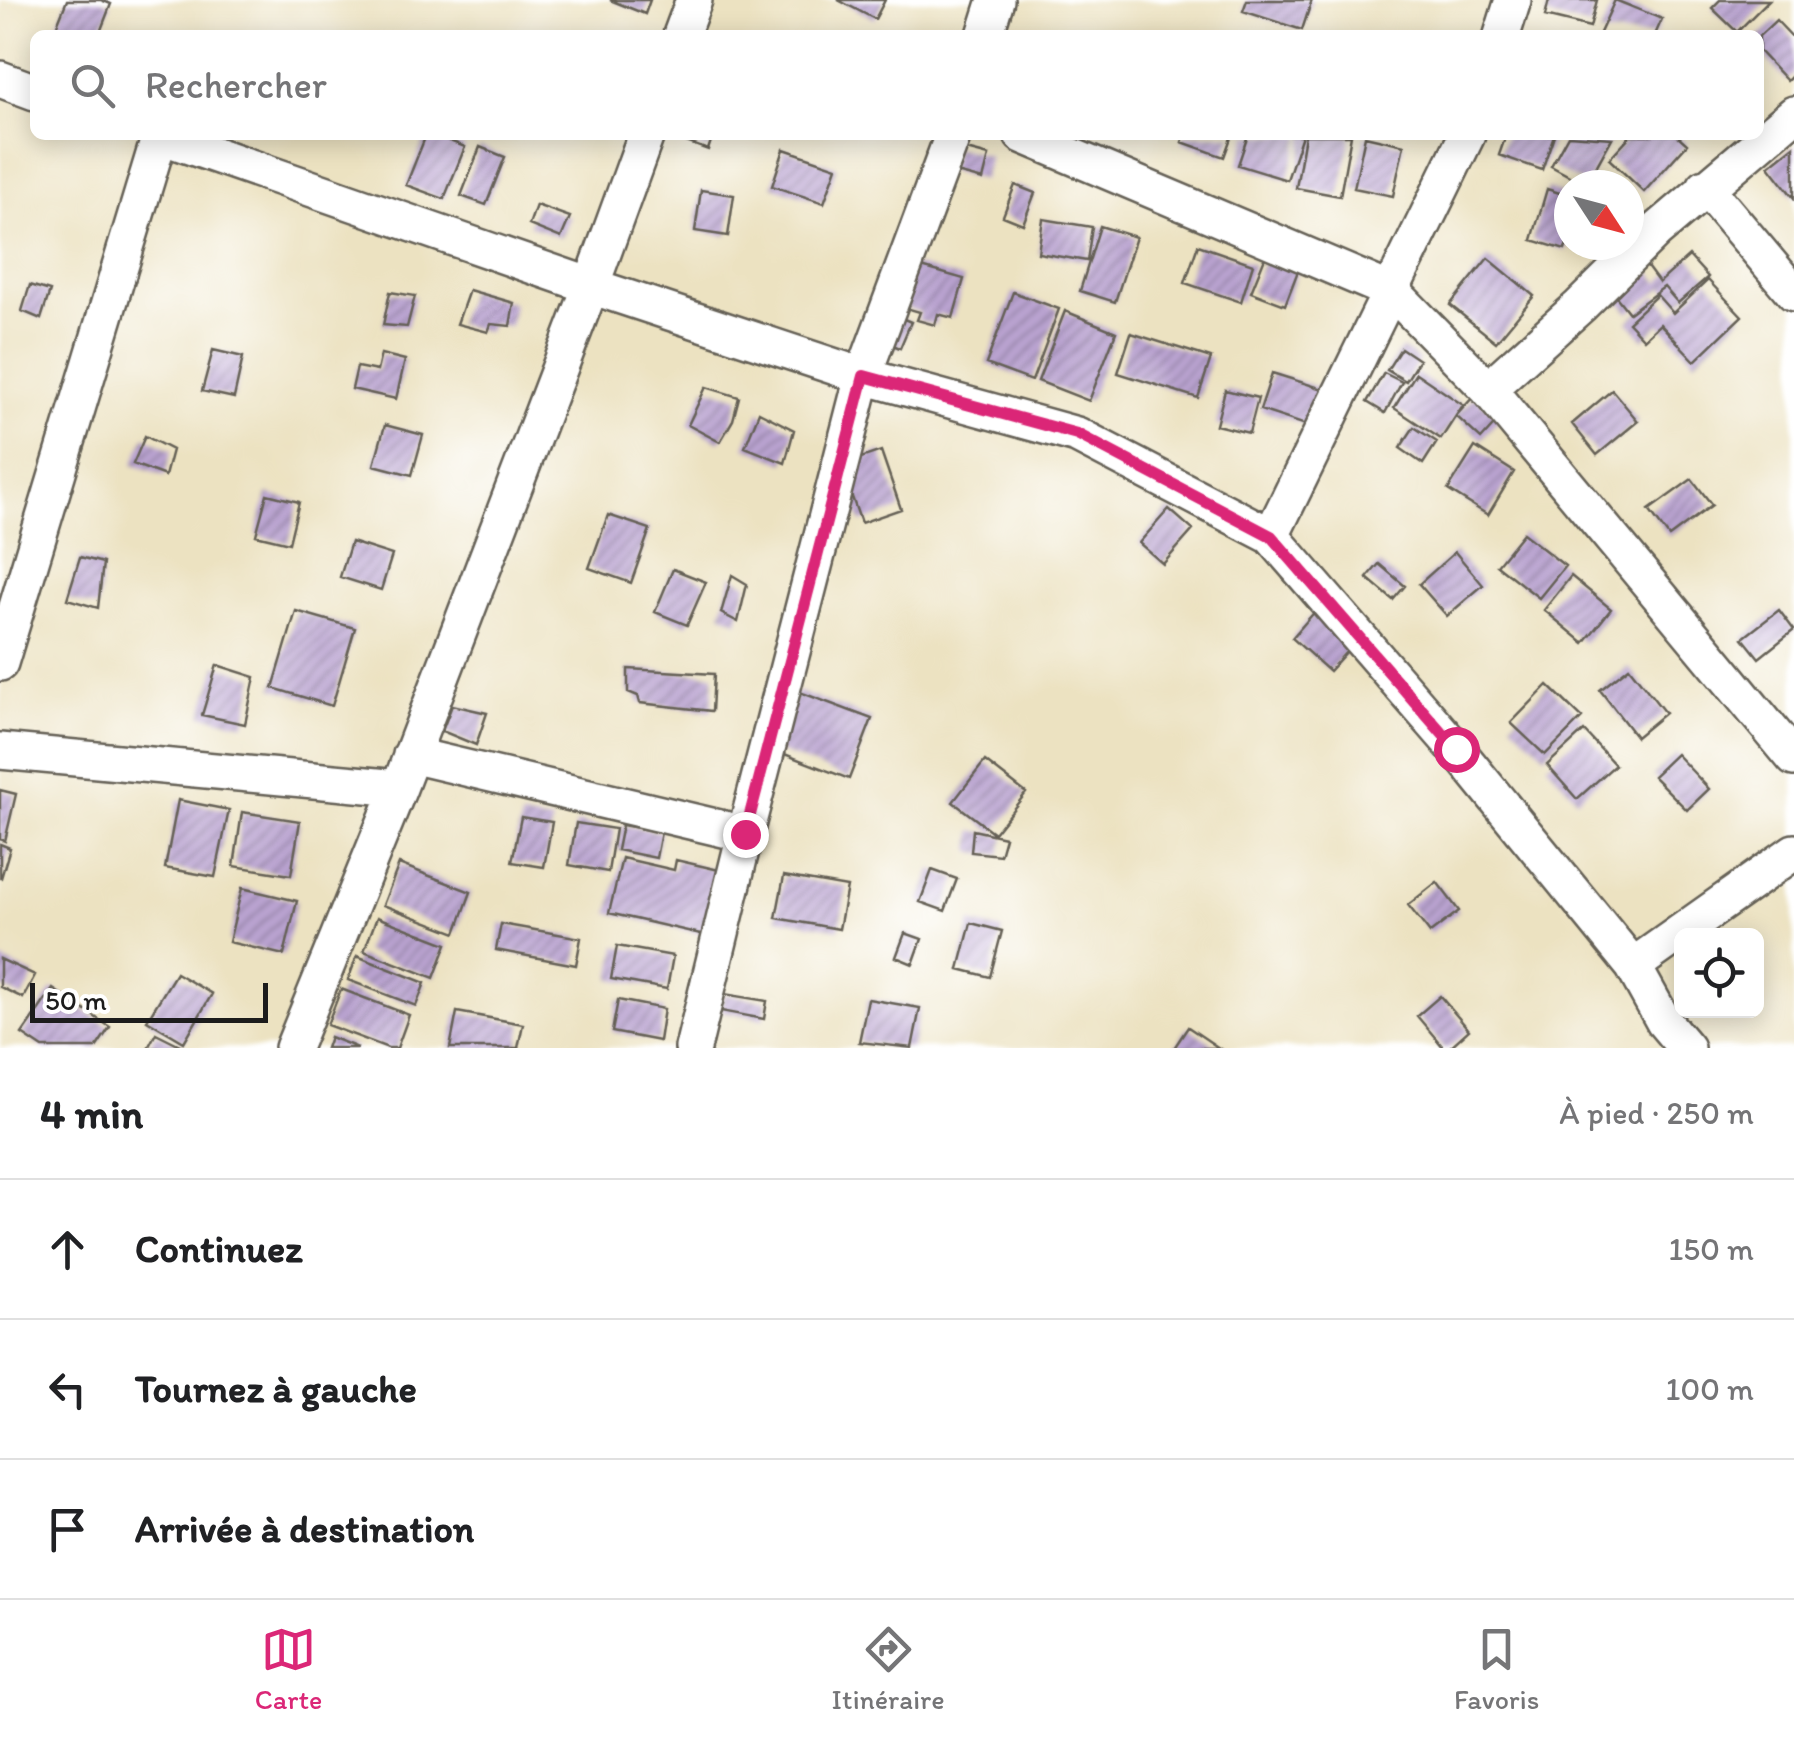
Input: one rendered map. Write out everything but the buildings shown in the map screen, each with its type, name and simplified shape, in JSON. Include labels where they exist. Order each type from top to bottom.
[{"type":"street","points":[[684,30],[694,0]]},
{"type":"street","points":[[987,30],[996,0]]},
{"type":"street","points":[[1504,30],[1513,0]]},
{"type":"street","points":[[0,79],[30,90]]},
{"type":"street","points":[[1764,139],[1794,114]]},
{"type":"street","points":[[0,663],[157,140]]},
{"type":"street","points":[[173,140],[591,286],[864,376],[1077,434],[1271,536],[1456,749],[1632,966],[1664,1022],[1686,1048]]},
{"type":"street","points":[[293,1048],[399,788],[644,140]]},
{"type":"street","points":[[694,1048],[745,834],[864,376],[951,140]]},
{"type":"street","points":[[1034,140],[1392,292],[1488,389],[1794,758]]},
{"type":"street","points":[[1271,536],[1464,140]]},
{"type":"street","points":[[1488,389],[1705,187],[1762,140]]},
{"type":"street","points":[[1705,187],[1794,293]]},
{"type":"street","points":[[0,750],[399,788]]},
{"type":"street","points":[[411,754],[745,834]]},
{"type":"street","points":[[1632,966],[1794,852]]},
{"type":"route","points":[[745,834],[864,376],[1077,434],[1271,536],[1456,749]]}]
